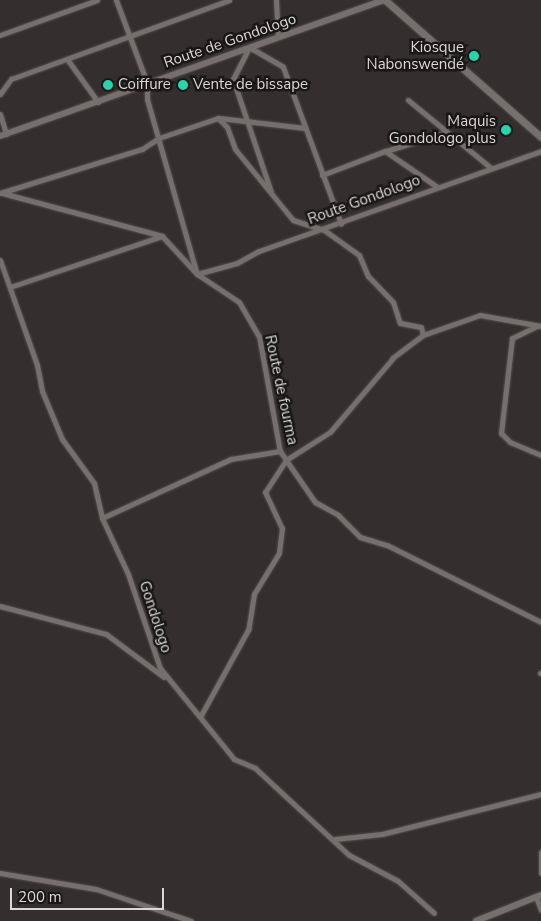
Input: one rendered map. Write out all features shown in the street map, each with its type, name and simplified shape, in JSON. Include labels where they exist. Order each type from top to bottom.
[{"type":"main road","points":[[385,0],[541,137]]},
{"type":"street","points":[[0,35],[97,0]]},
{"type":"street","points":[[116,0],[129,38],[148,83],[147,99],[197,274]]},
{"type":"street","points":[[0,94],[11,79],[129,38],[229,0]]},
{"type":"street","points":[[276,0],[278,37]]},
{"type":"street","name":"Route de Gondologo","points":[[3,135],[385,0]]},
{"type":"street","points":[[272,194],[233,79],[249,47],[283,67],[341,224]]},
{"type":"street","points":[[67,59],[98,102]]},
{"type":"street","points":[[408,100],[491,168]]},
{"type":"street","points":[[0,114],[3,135]]},
{"type":"street","points":[[1,193],[142,149],[159,138],[218,118],[305,128]]},
{"type":"street","points":[[218,118],[227,127],[235,149],[293,220],[324,230],[359,255],[368,276],[393,302],[400,323],[421,327],[423,335]]},
{"type":"street","points":[[322,175],[447,132]]},
{"type":"street","name":"Route Gondologo","points":[[197,274],[341,224],[436,186],[541,151]]},
{"type":"street","points":[[385,152],[436,186]]},
{"type":"street","points":[[1,193],[162,236]]},
{"type":"street","points":[[10,286],[162,236]]},
{"type":"street","name":"Route de fourma","points":[[162,236],[197,274],[239,302],[259,336],[280,451],[286,460],[265,492],[282,528],[279,553],[254,594],[248,630],[200,717]]},
{"type":"street","name":"Gondologo","points":[[0,260],[10,286],[42,391],[62,439],[94,483],[102,518],[128,574],[153,655],[169,680],[234,759],[255,768],[288,802],[335,839],[349,855],[398,881],[434,913]]},
{"type":"street","points":[[539,326],[480,315],[423,335],[393,358],[330,432],[286,460],[314,502],[338,515],[360,537],[387,545],[541,622]]},
{"type":"street","points":[[539,326],[512,338],[501,433],[510,442],[541,455]]},
{"type":"street","points":[[102,518],[231,459],[280,451]]},
{"type":"street","points":[[0,606],[106,634],[169,680]]},
{"type":"street","points":[[335,839],[382,834],[541,794]]},
{"type":"street","points":[[541,852],[541,873]]},
{"type":"street","points":[[0,873],[96,888],[191,921]]},
{"type":"street","points":[[476,921],[539,896],[541,910]]},
{"type":"place","name":"Kiosque Nabonswendé","points":[[474,56]]},
{"type":"place","name":"Coiffure","points":[[108,85]]},
{"type":"place","name":"Vente de bissape","points":[[183,85]]},
{"type":"place","name":"Maquis Gondologo plus","points":[[506,130]]}]
